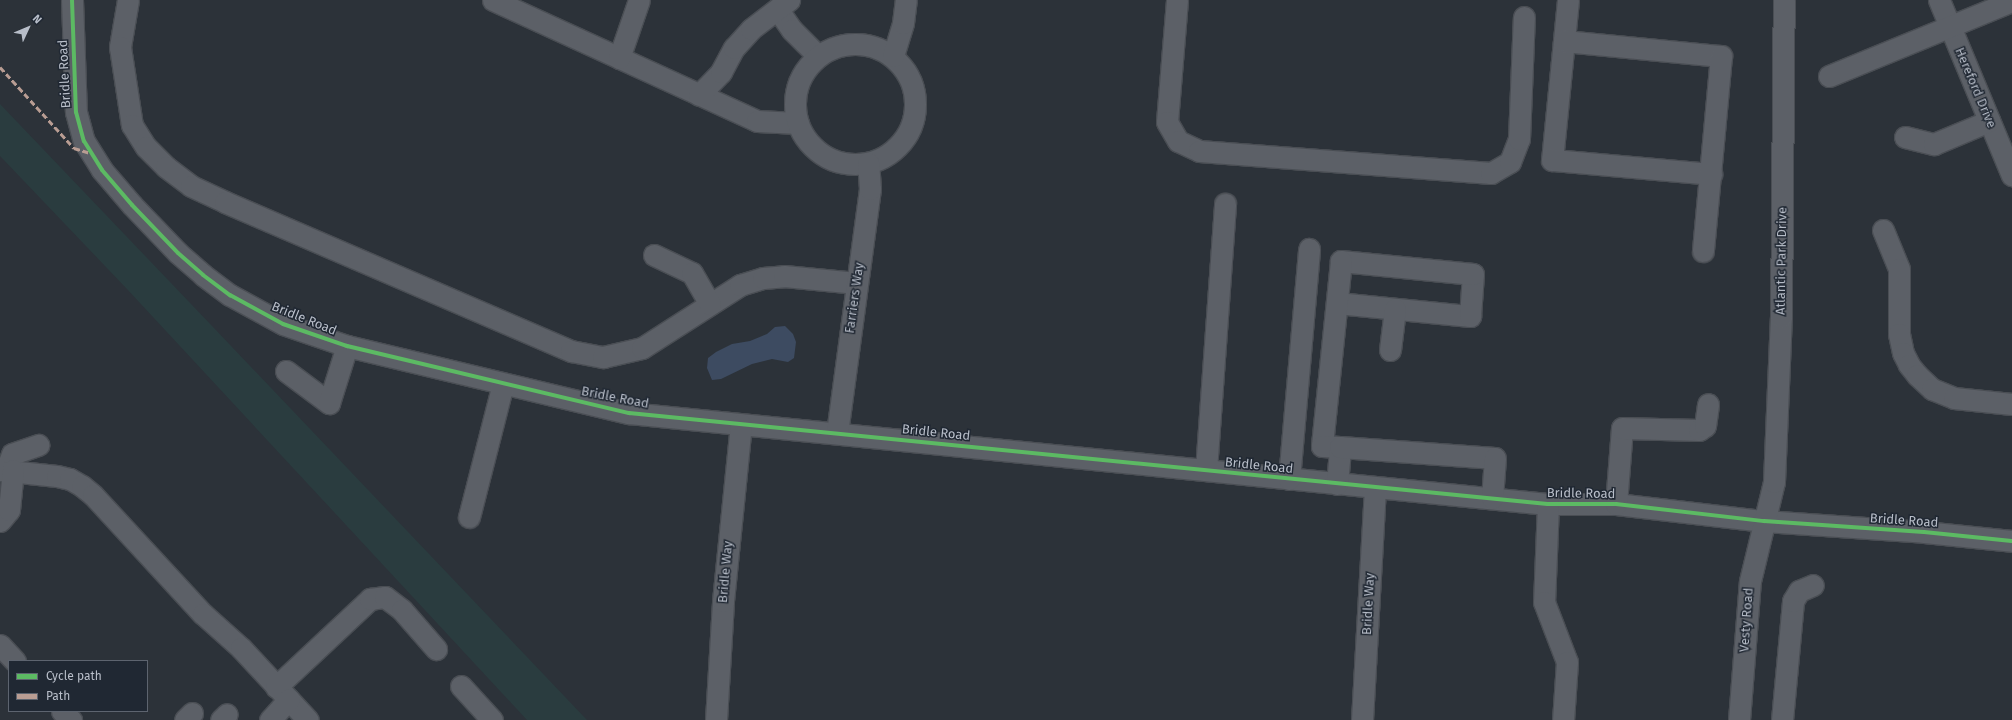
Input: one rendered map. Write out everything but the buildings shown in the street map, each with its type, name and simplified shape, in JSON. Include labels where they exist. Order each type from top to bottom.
[{"type":"street","name":"Bridle Road","points":[[72,0],[76,112],[84,141],[102,170],[132,205],[178,253],[203,275],[230,295],[282,324],[347,346],[629,413],[1375,488],[1548,504],[1616,504],[1764,521],[1924,532],[2012,541]]},
{"type":"street","points":[[128,0],[120,47],[132,125],[146,147],[166,167],[191,186],[225,202],[571,351],[602,358],[642,348],[740,285],[763,278],[784,276],[857,283]]},
{"type":"street","points":[[493,0],[757,121],[798,123]]},
{"type":"street","points":[[619,58],[639,0]]},
{"type":"street","points":[[893,56],[904,23],[906,0]]},
{"type":"street","points":[[1176,0],[1167,122],[1178,141],[1199,151],[1491,173],[1510,162],[1519,139],[1524,17]]},
{"type":"street","points":[[1568,0],[1552,160],[1711,174]]},
{"type":"street","name":"Atlantic Park Drive","points":[[1764,521],[1774,482],[1781,324],[1784,0]]},
{"type":"street","name":"Hereford Drive","points":[[1940,0],[2012,175]]},
{"type":"street","points":[[1829,76],[2012,1]]},
{"type":"street","points":[[699,95],[721,72],[734,48],[751,29],[784,5],[792,30],[818,56]]},
{"type":"street","points":[[1564,41],[1721,56],[1703,251]]},
{"type":"street","points":[[854,43],[876,47],[893,56],[909,75],[916,96],[916,111],[910,131],[897,148],[887,155],[868,163],[846,164],[830,159],[814,148],[807,140],[798,123],[795,94],[802,74],[818,56],[838,45],[854,43]]},
{"type":"street","points":[[1905,137],[1934,144],[1989,120]]},
{"type":"street","name":"Farriers Way","points":[[837,433],[870,189],[868,163]]},
{"type":"street","points":[[1206,470],[1225,204]]},
{"type":"street","points":[[1883,230],[1899,269],[1900,344],[1903,353],[1917,375],[1932,389],[1954,398],[2012,404]]},
{"type":"street","points":[[1289,479],[1309,249]]},
{"type":"street","points":[[654,255],[692,273],[710,304]]},
{"type":"street","points":[[1337,303],[1470,316],[1474,274],[1341,261],[1322,446],[1495,458],[1492,498]]},
{"type":"street","points":[[1390,350],[1395,309]]},
{"type":"street","points":[[286,371],[329,403],[347,346]]},
{"type":"street","points":[[469,517],[503,384]]},
{"type":"street","points":[[1616,504],[1622,428],[1699,430],[1705,426],[1708,404]]},
{"type":"street","name":"Bridle Way","points":[[716,720],[723,601],[741,425]]},
{"type":"street","points":[[0,521],[9,510],[7,470],[12,454],[38,445]]},
{"type":"street","points":[[1337,484],[1340,447]]},
{"type":"street","points":[[7,470],[70,479],[93,495],[203,614],[241,648],[308,720]]},
{"type":"street","name":"Bridle Way","points":[[1362,720],[1375,488]]},
{"type":"street","points":[[1548,504],[1544,602],[1567,662],[1563,720]]},
{"type":"street","name":"Vesty Road","points":[[1739,720],[1750,581],[1764,521]]},
{"type":"street","points":[[1782,720],[1793,601],[1799,591],[1813,585]]},
{"type":"street","points":[[270,720],[282,693],[370,599],[385,597],[402,610],[436,649]]},
{"type":"street","points":[[0,645],[14,660]]},
{"type":"street","points":[[461,686],[492,720]]},
{"type":"street","points":[[63,712],[71,720]]},
{"type":"shaded area","points":[[0,104],[587,720],[527,720],[126,288],[0,156]]},
{"type":"water","points":[[785,326],[793,334],[796,342],[794,358],[788,362],[772,359],[752,364],[721,379],[712,380],[707,368],[708,358],[716,352],[732,344],[750,341],[767,334],[775,327]]},
{"type":"marked path","points":[[0,67],[74,148],[90,153]]},
{"type":"cycle path","points":[[72,0],[76,112],[84,141],[102,170],[132,205],[178,253],[203,275],[230,295],[283,324],[347,346],[629,413],[1548,504],[1616,504],[1764,521],[1924,532],[2012,541]]}]
